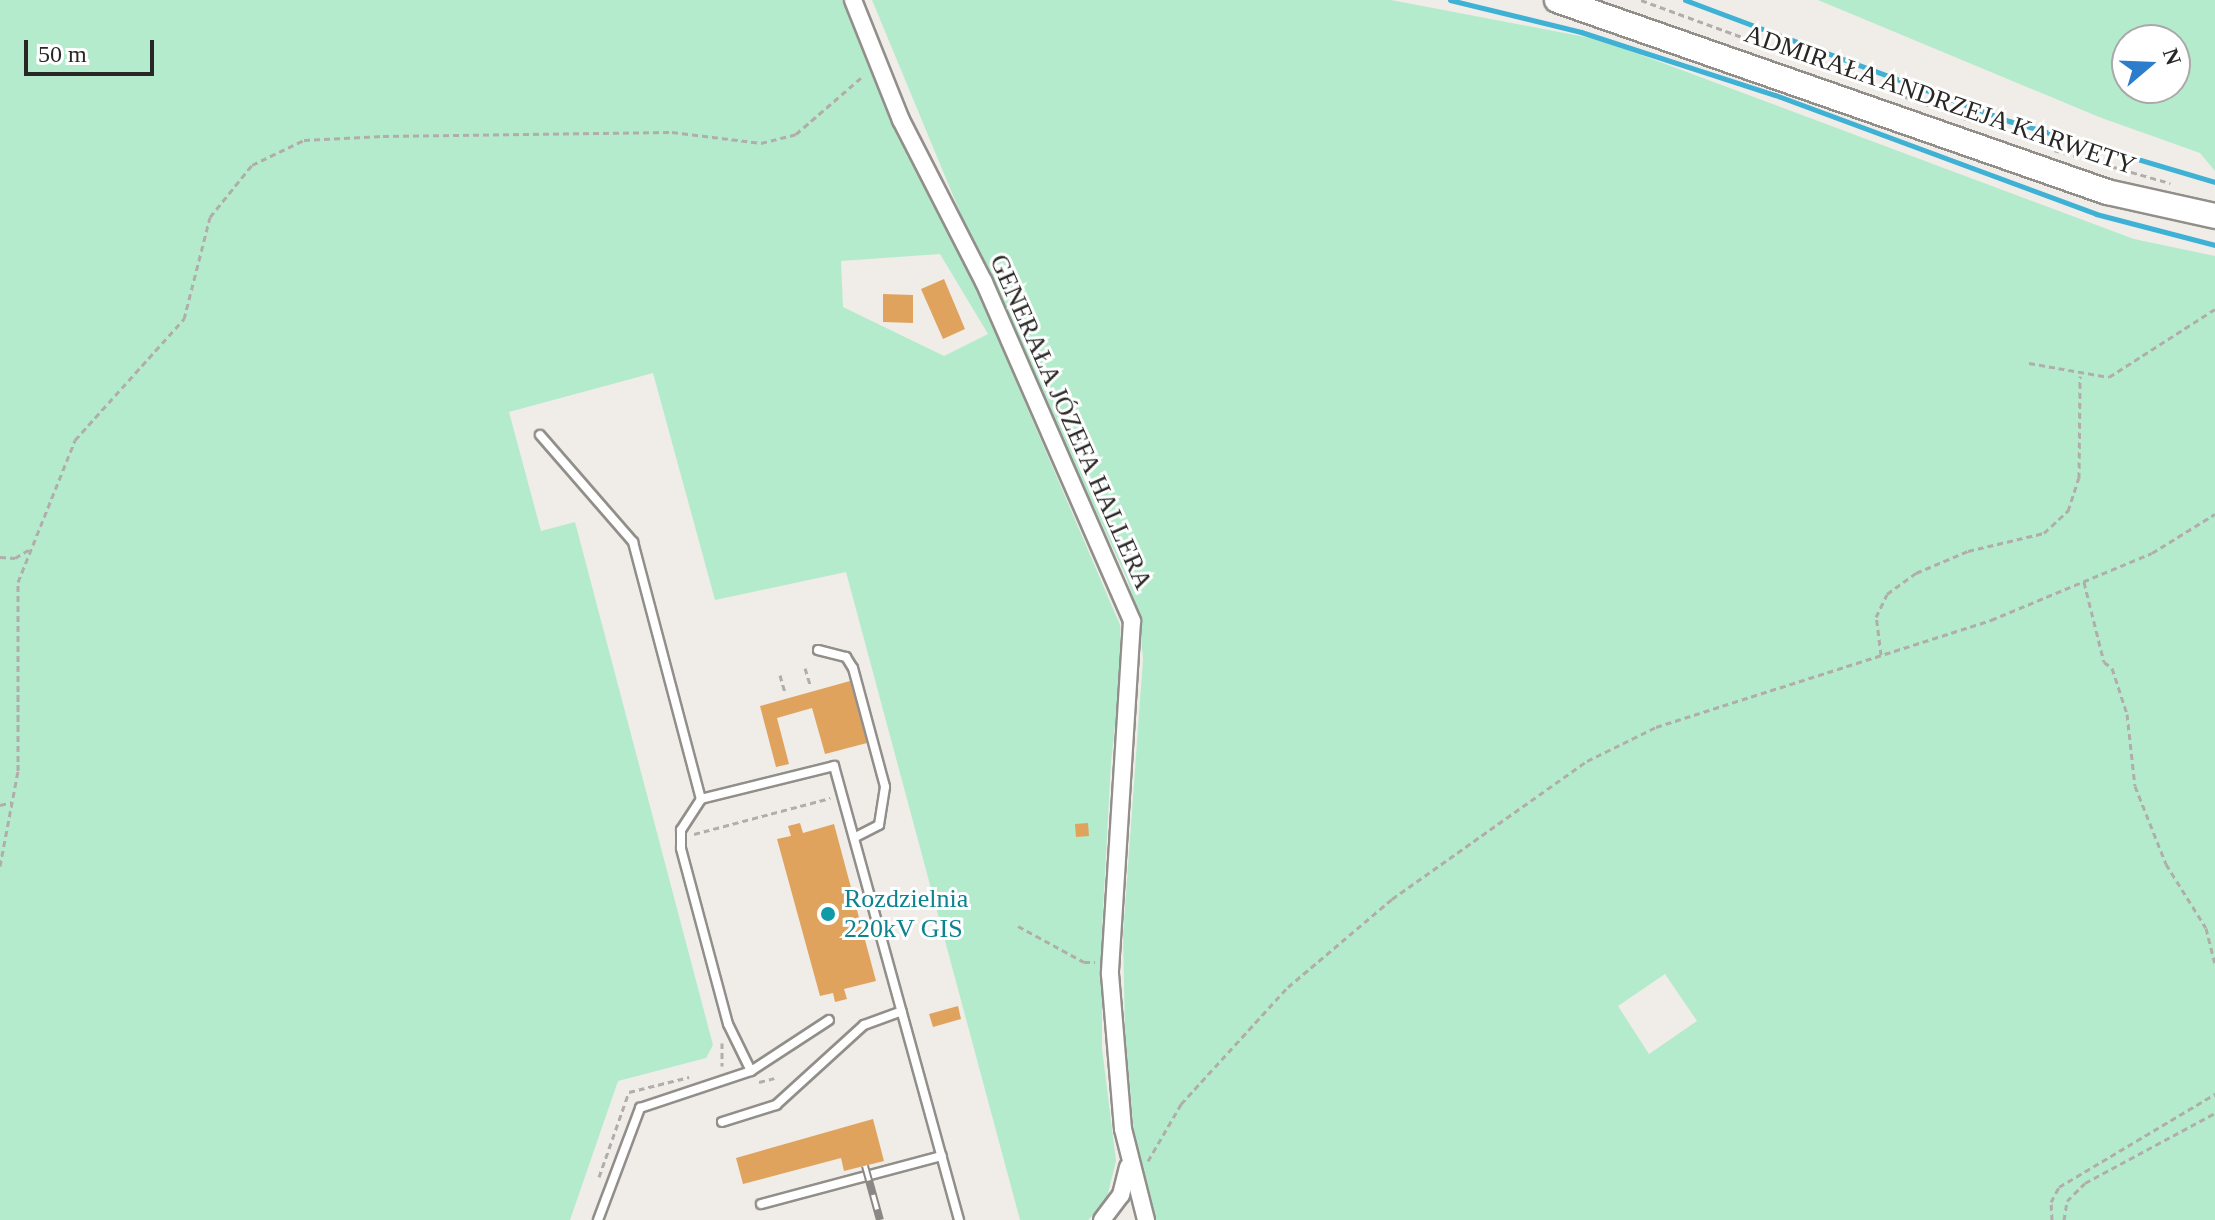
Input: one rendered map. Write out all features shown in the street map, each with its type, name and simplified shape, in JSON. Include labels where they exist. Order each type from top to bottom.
[{"type":"main road","name":"ADMIRAŁA ANDRZEJA KARWETY","points":[[1557,0],[2107,192],[2215,216]]},
{"type":"street","name":"GENERAŁA JÓZEFA HALLERA","points":[[853,0],[926,171],[984,282],[1132,621],[1111,961],[1114,1053],[1129,1161],[1146,1220]]},
{"type":"street","points":[[1102,1220],[1121,1195],[1129,1161]]},
{"type":"lane","points":[[540,435],[633,542],[701,799]]},
{"type":"lane","points":[[818,650],[846,657],[853,668],[885,787],[879,825],[854,838]]},
{"type":"lane","points":[[751,1071],[728,1024],[681,837],[685,819],[701,799],[834,766],[959,1220]]},
{"type":"lane","points":[[722,1122],[776,1105],[864,1025],[902,1011]]},
{"type":"lane","points":[[598,1220],[640,1108],[751,1071],[829,1020]]},
{"type":"lane","points":[[761,1204],[942,1156]]},
{"type":"path","points":[[1641,0],[1982,125]]},
{"type":"path","points":[[0,866],[18,771],[18,582],[75,440],[184,319],[210,217],[252,165],[304,140],[383,136],[672,132],[761,143],[796,134],[878,63]]},
{"type":"path","points":[[2040,145],[2172,184]]},
{"type":"path","points":[[2029,363],[2080,376],[2109,377],[2215,309]]},
{"type":"path","points":[[1881,655],[1876,617],[1887,594],[1916,573],[1968,551],[2044,533],[2068,511],[2079,478],[2080,376]]},
{"type":"path","points":[[1135,1186],[1181,1104],[1227,1049],[1343,937],[1454,854],[1620,742],[1750,694],[1881,655],[2084,582],[2152,553],[2215,514]]},
{"type":"path","points":[[0,557],[15,558],[30,549]]},
{"type":"path","points":[[2084,582],[2104,662],[2112,668],[2127,714],[2135,786],[2166,864],[2206,928],[2215,963]]},
{"type":"path","points":[[805,668],[810,684]]},
{"type":"path","points":[[780,675],[785,693]]},
{"type":"path","points":[[681,837],[841,794]]},
{"type":"path","points":[[0,805],[12,802]]},
{"type":"path","points":[[1018,926],[1084,962],[1111,961]]},
{"type":"path","points":[[717,1069],[726,1058],[718,1029]]},
{"type":"path","points":[[594,1192],[629,1092],[702,1073]]},
{"type":"path","points":[[2052,1220],[2051,1202],[2059,1187],[2215,1094]]},
{"type":"path","points":[[2064,1220],[2067,1201],[2085,1183],[2215,1113]]},
{"type":"green space","points":[[0,0],[842,0],[899,138],[971,276],[1120,625],[1122,661],[1111,763],[1102,928],[1102,1048],[1116,1161],[1106,1201],[1088,1220],[1020,1220],[846,572],[715,600],[653,373],[509,412],[541,531],[575,522],[713,1045],[706,1058],[618,1081],[570,1220],[0,1220]],"holes":[[[940,254],[988,334],[944,356],[843,307],[841,261]]]},
{"type":"green space","points":[[872,0],[1391,0],[1601,40],[2134,239],[2215,256],[2215,1220],[1151,1220],[1134,1134],[1125,1032],[1123,935],[1143,659],[1139,615],[1127,579],[974,246]],"holes":[[[1665,974],[1697,1021],[1649,1054],[1618,1006]]]},
{"type":"green space","points":[[1818,0],[2215,0],[2215,171],[2200,153],[2099,117]]},
{"type":"building","points":[[944,279],[965,329],[943,339],[921,289]]},
{"type":"building","points":[[883,294],[913,295],[913,323],[883,322]]},
{"type":"building","points":[[850,681],[867,743],[825,754],[812,708],[777,718],[789,764],[776,767],[760,706]]},
{"type":"building","name":"Rozdzielnia 220kV GIS","points":[[800,823],[803,833],[834,824],[876,981],[844,989],[847,999],[835,1002],[833,993],[820,996],[777,839],[791,836],[788,826]]},
{"type":"building","points":[[1088,823],[1089,836],[1076,837],[1075,824]]},
{"type":"building","points":[[958,1006],[961,1019],[933,1027],[929,1014]]},
{"type":"building","points":[[873,1119],[884,1161],[844,1171],[841,1158],[743,1184],[736,1158]]},
{"type":"waterway","points":[[1450,0],[1581,32],[1775,95],[2096,214],[2215,245]]},
{"type":"waterway","points":[[1685,0],[2009,121],[2215,182]]},
{"type":"railway","points":[[865,1166],[880,1220]]},
{"type":"place","name":"Rozdzielnia 220kV GIS","points":[[828,914]]}]
